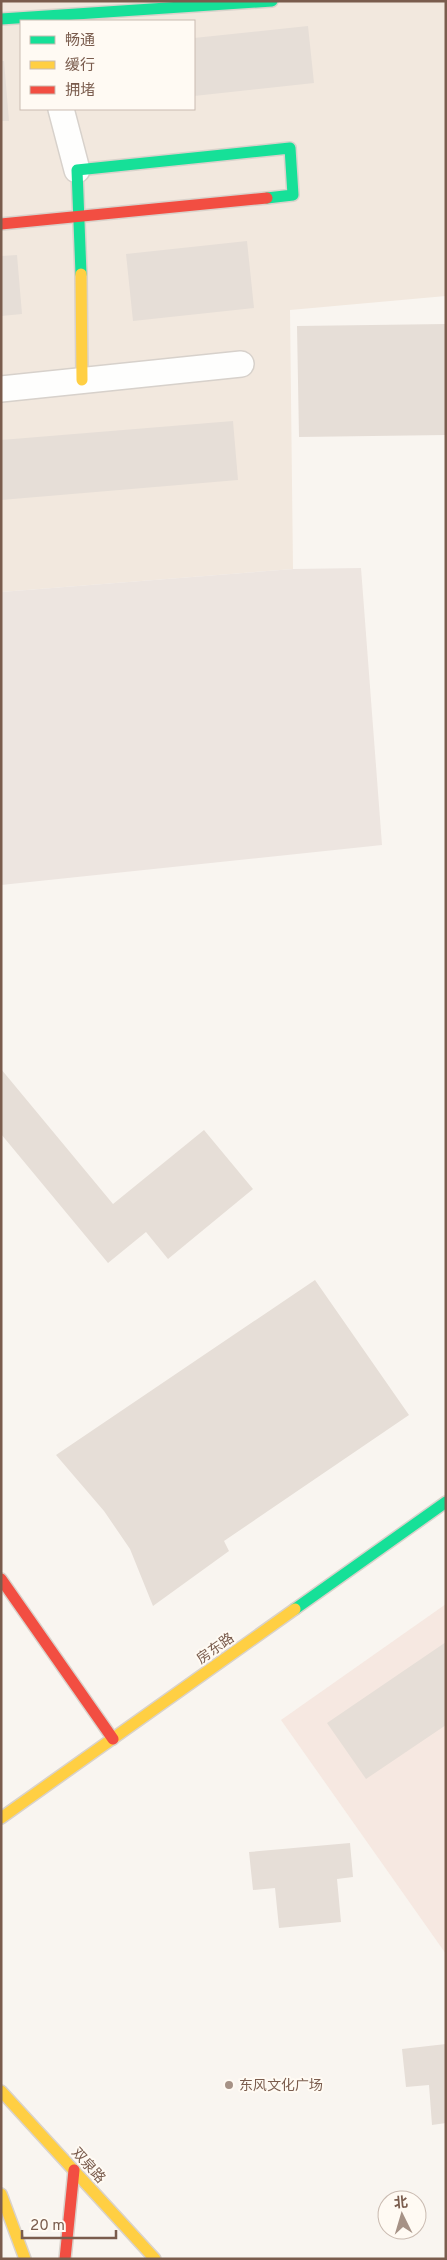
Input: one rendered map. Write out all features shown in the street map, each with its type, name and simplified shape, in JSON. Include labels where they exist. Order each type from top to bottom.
[{"type":"street","points":[[13,16],[272,1]]},
{"type":"street","points":[[61,110],[77,170],[80,216],[82,380]]},
{"type":"street","points":[[1,224],[293,195],[290,148],[77,170]]},
{"type":"street","points":[[1,389],[241,364]]},
{"type":"street","name":"房东路","points":[[1,1818],[446,1502]]},
{"type":"street","points":[[1,1580],[113,1738]]},
{"type":"street","name":"双泉路","points":[[1,2091],[155,2259]]},
{"type":"street","points":[[65,2259],[74,2170]]},
{"type":"street","points":[[1,2194],[25,2259]]},
{"type":"shaded area","points":[[1,1],[446,1],[446,296],[290,310],[293,569],[1,592]]},
{"type":"shaded area","points":[[361,568],[382,845],[1,885],[1,592],[293,569]]},
{"type":"shaded area","points":[[446,1604],[446,1954],[281,1720]]},
{"type":"building","points":[[308,26],[314,83],[195,96],[195,38]]},
{"type":"building","points":[[1,61],[4,61],[9,121],[1,121]]},
{"type":"building","points":[[247,241],[254,308],[133,321],[126,254]]},
{"type":"building","points":[[17,255],[22,314],[1,316],[1,256]]},
{"type":"building","points":[[446,324],[446,435],[299,437],[297,326]]},
{"type":"building","points":[[233,421],[238,480],[1,500],[1,440]]},
{"type":"building","points":[[1,1069],[113,1204],[204,1130],[253,1189],[168,1259],[146,1232],[108,1263],[1,1134]]},
{"type":"building","points":[[315,1280],[409,1415],[224,1541],[229,1551],[153,1606],[130,1549],[104,1511],[56,1455]]},
{"type":"building","points":[[446,1642],[446,1725],[366,1779],[327,1723]]},
{"type":"building","points":[[350,1843],[353,1877],[337,1879],[341,1922],[279,1928],[275,1888],[253,1890],[249,1852]]},
{"type":"building","points":[[446,2044],[446,2123],[432,2125],[429,2085],[406,2087],[402,2049]]},
{"type":"traffic: fast","points":[[1,19],[272,1]]},
{"type":"traffic: fast","points":[[81,274],[77,170],[290,148],[293,195],[267,198]]},
{"type":"traffic: fast","points":[[295,1609],[446,1502]]},
{"type":"traffic: slow","points":[[81,274],[82,380]]},
{"type":"traffic: slow","points":[[1,1818],[295,1609]]},
{"type":"traffic: slow","points":[[1,2091],[155,2259]]},
{"type":"traffic: slow","points":[[1,2194],[25,2259]]},
{"type":"traffic: jam","points":[[1,224],[267,198]]},
{"type":"traffic: jam","points":[[1,1579],[113,1739]]},
{"type":"traffic: jam","points":[[65,2259],[74,2170]]},
{"type":"place","name":"东风文化广场","points":[[229,2085]]}]
